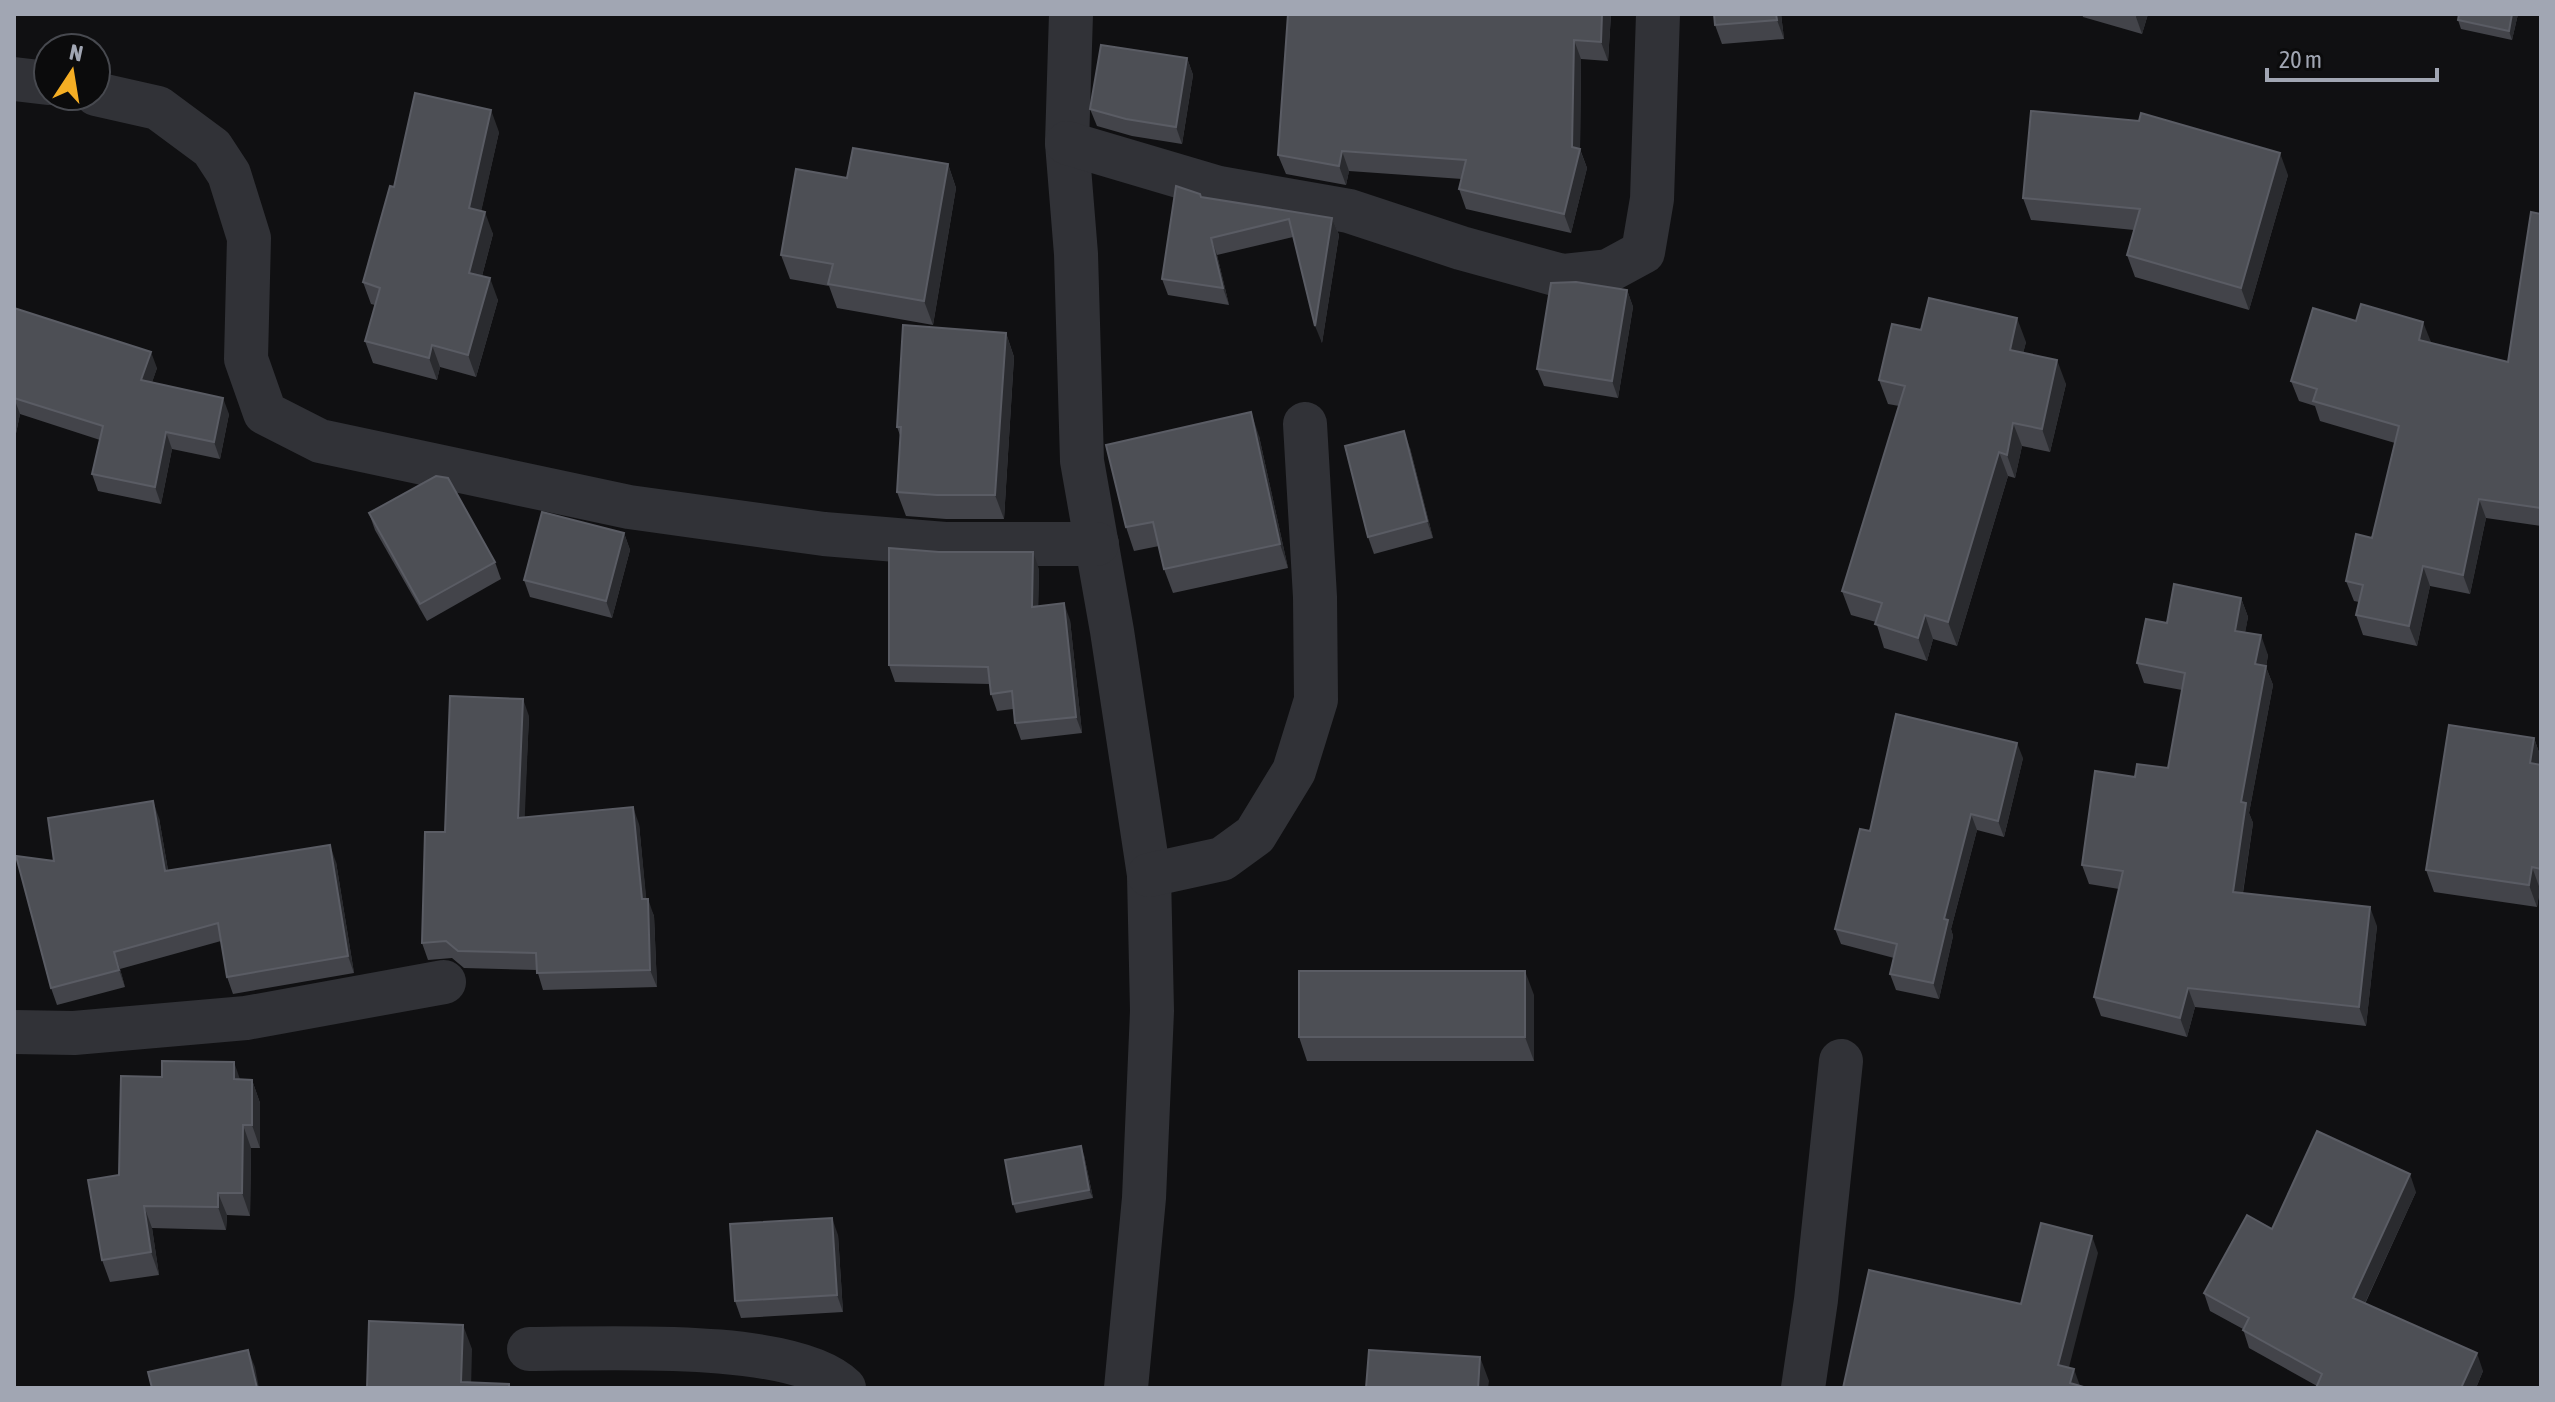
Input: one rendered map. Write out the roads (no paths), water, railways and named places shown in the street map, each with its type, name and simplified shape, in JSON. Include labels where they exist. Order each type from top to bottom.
[{"type":"street","points":[[1071,14],[1067,143],[1076,254],[1082,461],[1149,875],[1152,1011],[1145,1182],[1126,1388]]},
{"type":"street","points":[[1067,143],[1219,188],[1349,211],[1461,248],[1562,276],[1608,271],[1643,252],[1652,199],[1658,14]]},
{"type":"street","points":[[112,98],[158,108],[212,148],[229,174],[249,238],[246,359],[265,413],[320,441],[629,507],[824,534],[945,544],[1097,544]]},
{"type":"street","points":[[1149,875],[1222,859],[1255,835],[1294,771],[1316,700],[1315,597],[1305,424]]},
{"type":"street","points":[[14,1032],[74,1033],[246,1018],[444,982]]},
{"type":"street","points":[[1803,1388],[1816,1300],[1841,1061]]},
{"type":"street","points":[[529,1349],[672,1348],[768,1357],[823,1373],[844,1388]]}]
